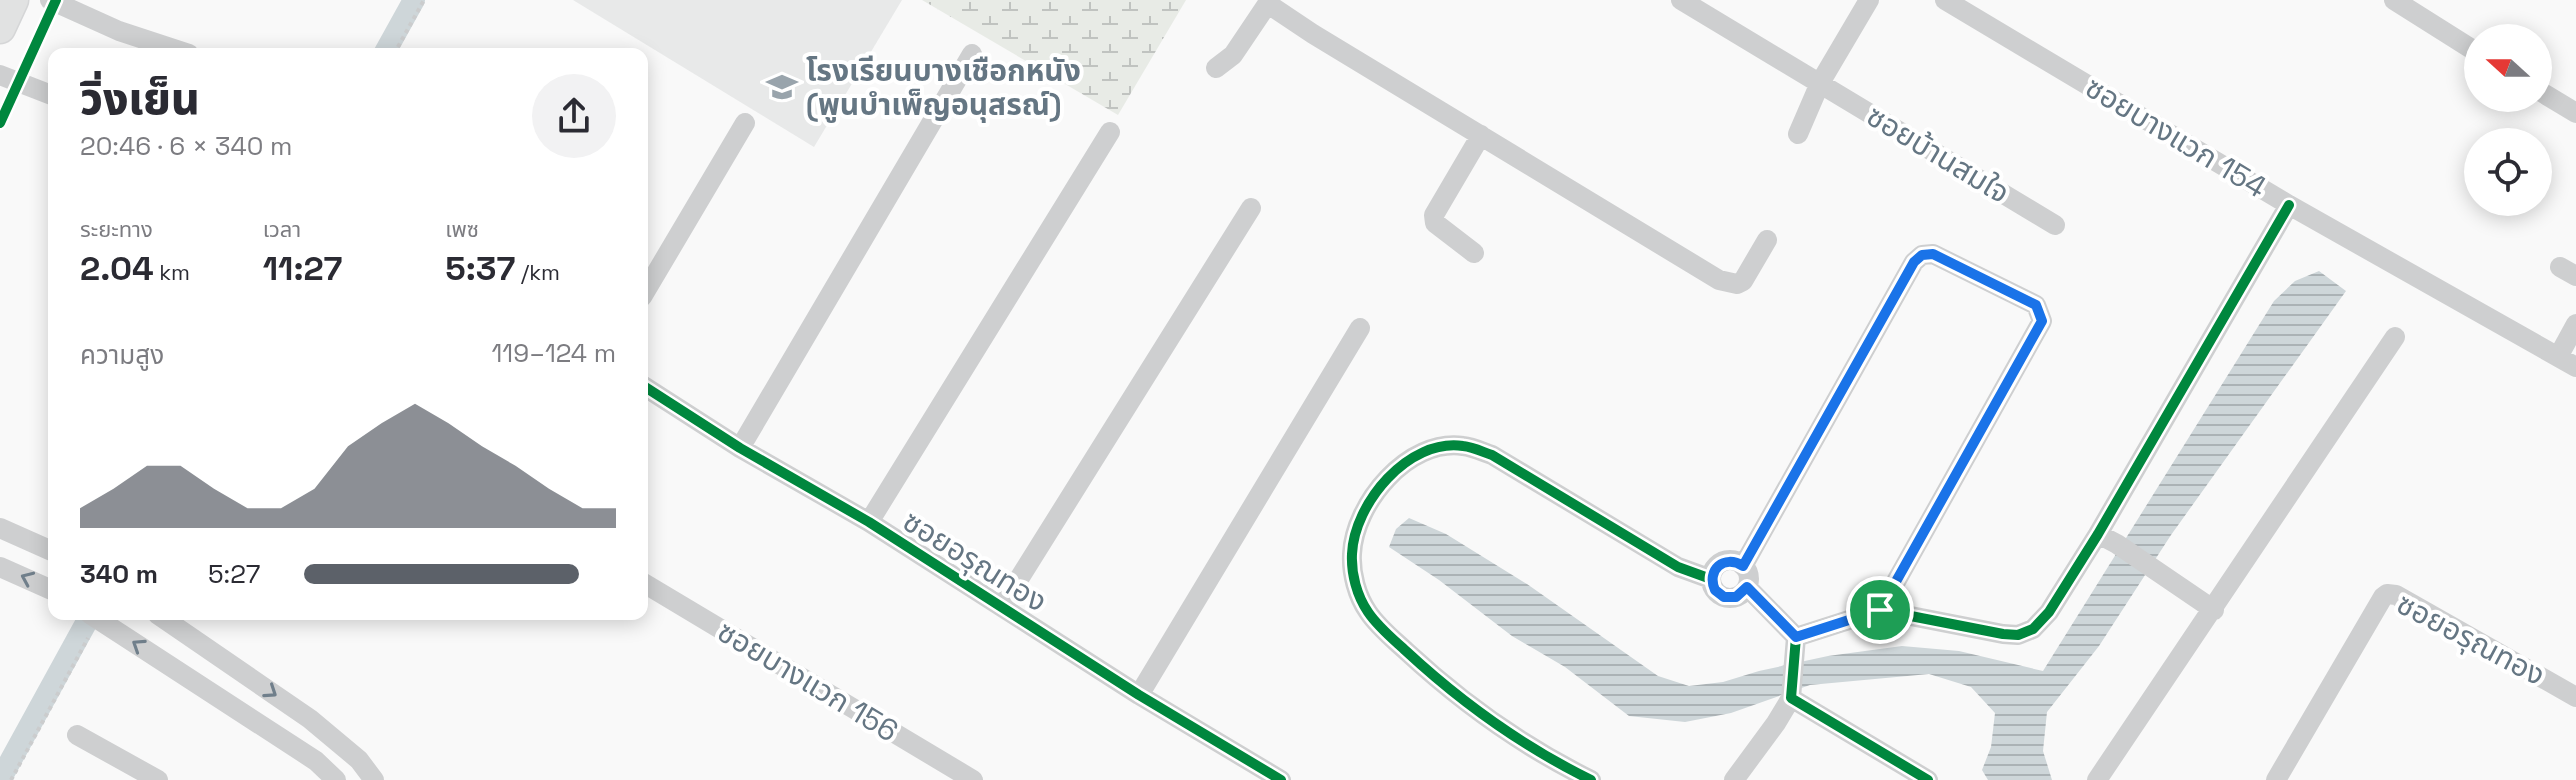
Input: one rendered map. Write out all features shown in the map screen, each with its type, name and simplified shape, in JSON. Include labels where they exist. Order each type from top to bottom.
[{"type":"main road","points":[[0,28],[13,0]]},
{"type":"street","points":[[50,0],[119,31],[171,48]]},
{"type":"street","name":"ซอยบ้านสมใจ","points":[[1681,0],[2055,225]]},
{"type":"street","points":[[1798,134],[1820,83],[1869,0]]},
{"type":"street","name":"ซอยบางแวก 154","points":[[1945,0],[1976,8],[2289,205],[2576,367]]},
{"type":"street","points":[[2394,0],[2464,44]]},
{"type":"street","points":[[1216,68],[1233,55],[1269,2],[1719,280],[1737,284],[1743,281],[1767,240]]},
{"type":"street","points":[[740,448],[972,54]]},
{"type":"street","points":[[0,75],[48,94]]},
{"type":"street","points":[[2552,98],[2576,113]]},
{"type":"street","points":[[648,287],[745,123]]},
{"type":"street","points":[[869,522],[1110,132]]},
{"type":"street","points":[[1474,253],[1435,223],[1434,215],[1481,135]]},
{"type":"street","points":[[1796,637],[1880,610],[2018,635],[2033,629],[2049,612],[2098,534],[2289,205]]},
{"type":"street","points":[[1002,606],[1251,208]]},
{"type":"street","points":[[1743,566],[1914,262],[1922,255],[1933,254],[2036,305],[2042,321],[1880,610]]},
{"type":"street","points":[[2558,357],[2576,324]]},
{"type":"street","points":[[1139,695],[1360,328]]},
{"type":"street","points":[[2097,780],[2395,337]]},
{"type":"street","name":"ซอยอรุณทอง","points":[[648,389],[740,448],[869,522],[1139,695],[1281,780]]},
{"type":"street","points":[[1591,780],[1512,735],[1437,680],[1380,627],[1358,595],[1353,574],[1354,541],[1367,507],[1382,484],[1415,456],[1432,449],[1462,445],[1492,455],[1678,567],[1711,579]]},
{"type":"street","points":[[0,528],[48,549]]},
{"type":"street","points":[[2098,534],[2214,610]]},
{"type":"street","points":[[1724,562],[1736,562],[1743,566],[1748,576],[1747,587],[1739,596],[1728,598],[1715,590],[1711,579],[1715,568],[1724,562]]},
{"type":"street","points":[[0,567],[48,588]]},
{"type":"street","name":"ซอยบางแวก 156","points":[[648,586],[973,780]]},
{"type":"street","points":[[1747,587],[1796,637]]},
{"type":"street","name":"ซอยอรุณทอง","points":[[2276,780],[2387,594],[2392,593],[2576,697]]},
{"type":"street","points":[[166,620],[310,719],[359,760],[374,780]]},
{"type":"street","points":[[91,621],[187,677],[316,761],[336,780]]},
{"type":"street","points":[[1734,780],[1769,733],[1791,696],[1796,637]]},
{"type":"street","points":[[1791,696],[1919,777]]},
{"type":"street","points":[[77,735],[158,780]]},
{"type":"path","points":[[397,48],[424,0]]},
{"type":"path","points":[[11,780],[91,621]]},
{"type":"shaded area","name":"โรงเรียนบางเชือกหนัง (พูนบำเพ็ญอนุสรณ์)","points":[[573,0],[902,0],[814,147]]},
{"type":"shaded area","points":[[2319,271],[2346,291],[2171,535],[2099,646],[2047,712],[2043,751],[2052,780],[1988,780],[1982,770],[1991,747],[1995,713],[1971,687],[1929,674],[1810,685],[1731,713],[1685,722],[1629,716],[1565,667],[1512,636],[1439,580],[1389,547],[1396,529],[1409,518],[1446,534],[1527,584],[1658,676],[1689,686],[1723,682],[1828,656],[1902,646],[1959,651],[2043,671],[2274,301],[2295,281]]},
{"type":"green space","points":[[922,0],[1186,0],[1118,115]]},
{"type":"waterway","points":[[387,48],[414,0]]},
{"type":"waterway","points":[[0,780],[88,620]]},
{"type":"cycle path","points":[[0,123],[56,0]]},
{"type":"cycle path","points":[[1928,780],[1791,698],[1796,637],[1880,610],[2003,634],[2018,635],[2033,629],[2049,612],[2098,534],[2289,205]]},
{"type":"cycle path","points":[[648,389],[740,448],[869,522],[1139,695],[1281,780]]},
{"type":"cycle path","points":[[1591,780],[1542,753],[1471,706],[1427,670],[1372,617],[1356,584],[1352,554],[1362,515],[1373,496],[1404,463],[1423,452],[1443,446],[1470,447],[1492,455],[1678,567],[1711,579]]},
{"type":"place","name":"โรงเรียนบางเชือกหนัง (พูนบำเพ็ญอนุสรณ์)","points":[[782,87]]},
{"type":"route","points":[[1933,254],[2036,305],[2042,321],[1880,610],[1796,637],[1747,587],[1736,597],[1721,596],[1712,583],[1712,575],[1715,568],[1724,562],[1732,561],[1743,566],[1914,262],[1922,255],[1933,254]]}]
